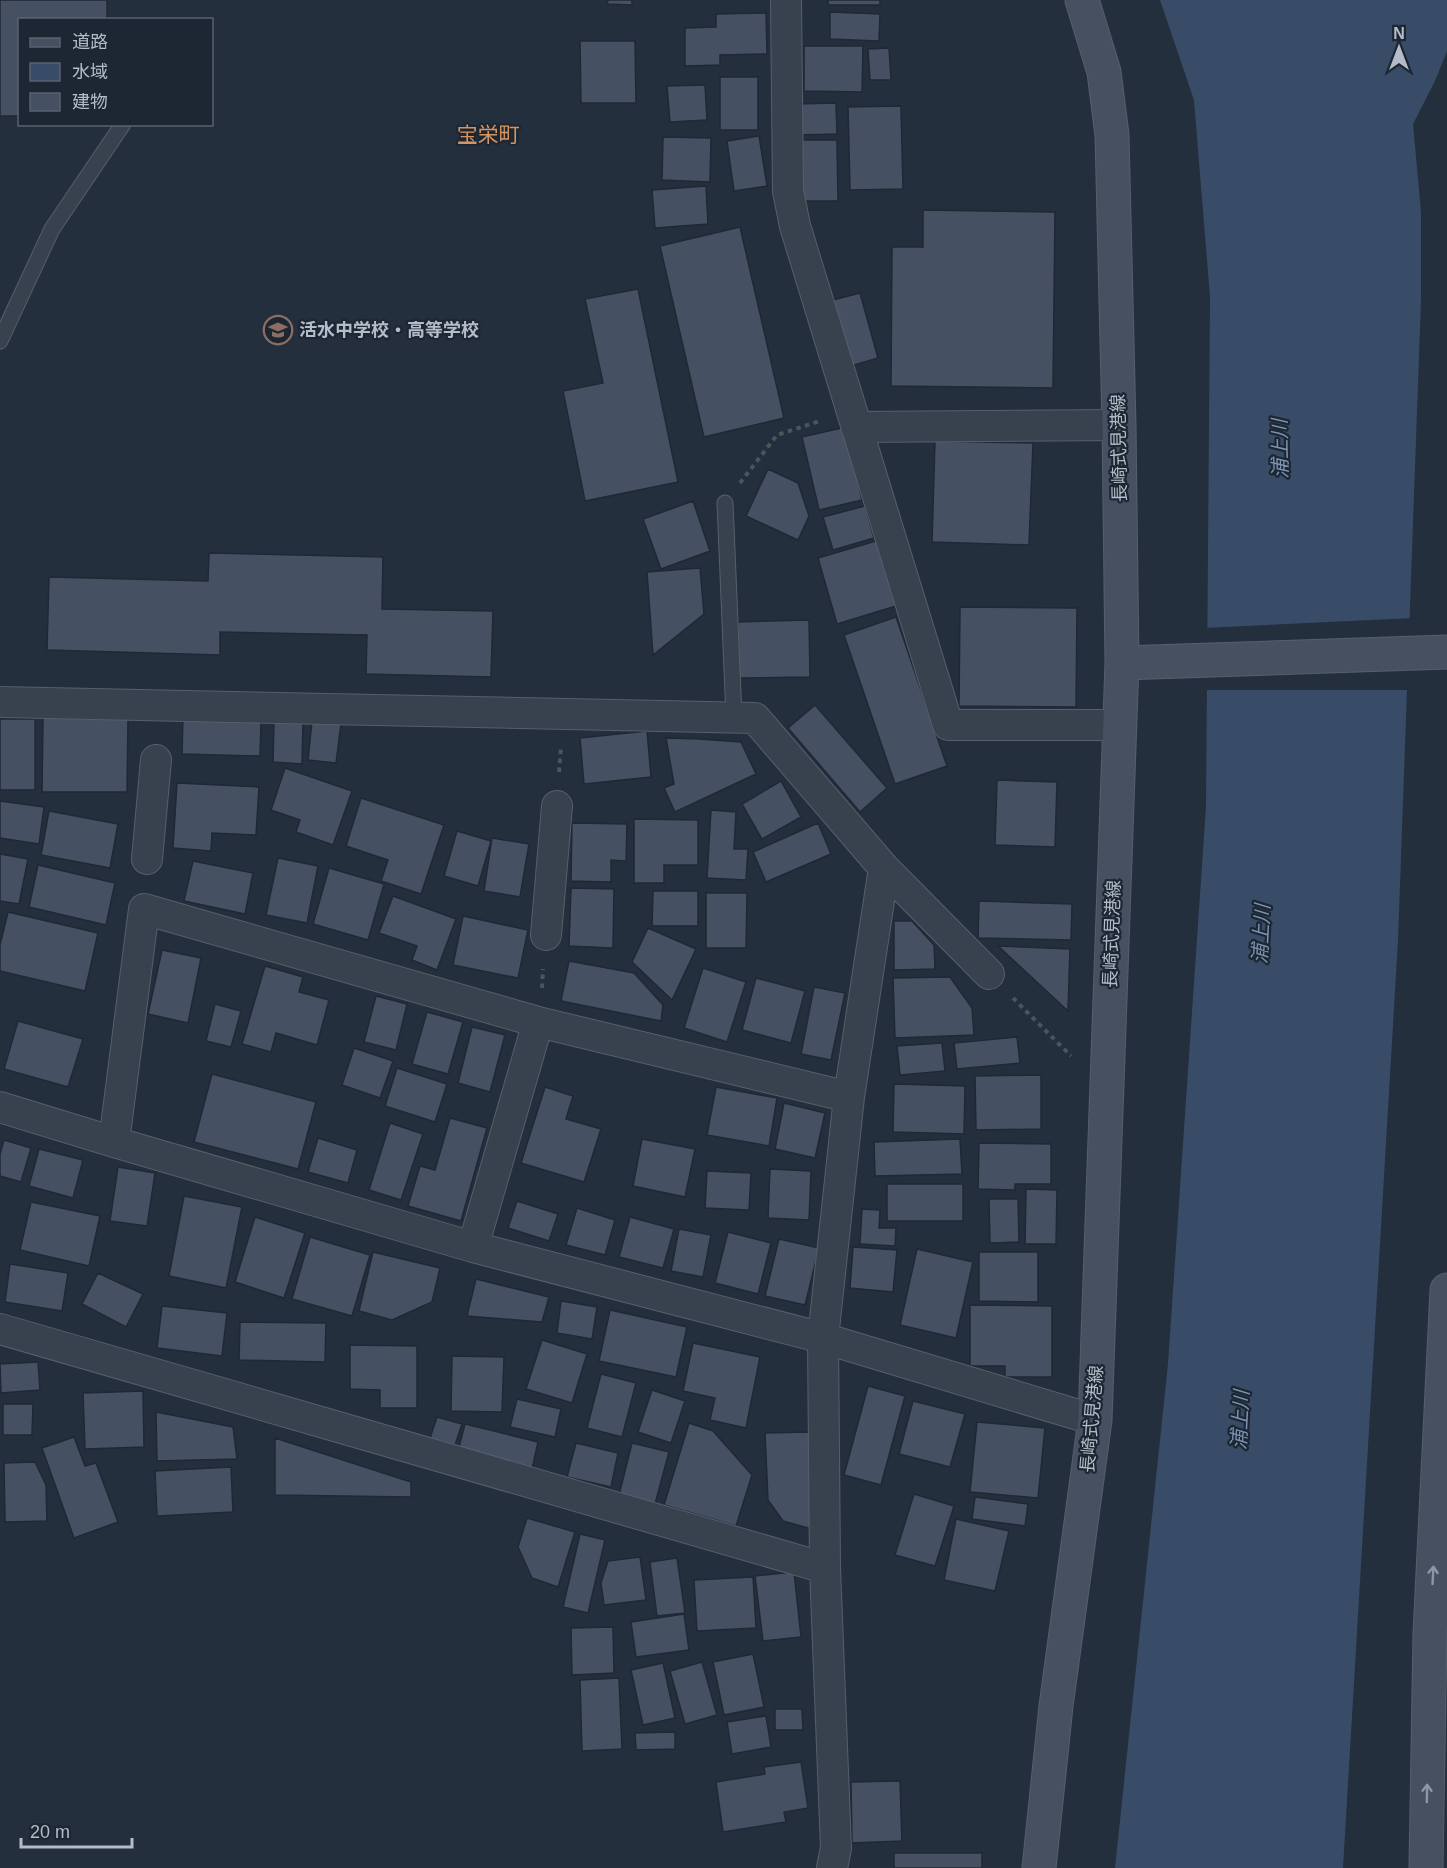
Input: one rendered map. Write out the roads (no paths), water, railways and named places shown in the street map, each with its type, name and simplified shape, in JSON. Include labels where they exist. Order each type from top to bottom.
[{"type":"main road","name":"長崎式見港線","points":[[1039,1868],[1056,1706],[1095,1420],[1122,663],[1112,135],[1104,72],[1082,0]]},
{"type":"main road","points":[[1122,663],[1445,652]]},
{"type":"main road","points":[[1426,1860],[1430,1634],[1447,1290]]},
{"type":"street","points":[[786,0],[788,191],[795,226],[948,725],[1119,725]]},
{"type":"street","points":[[853,419],[1119,425]]},
{"type":"street","points":[[0,702],[755,718],[884,868],[989,974]]},
{"type":"street","points":[[147,859],[156,760]]},
{"type":"street","points":[[546,935],[557,806]]},
{"type":"street","points":[[832,1868],[836,1848],[825,1568],[823,1338],[849,1097],[884,868]]},
{"type":"street","points":[[114,1142],[144,909],[538,1022],[849,1097]]},
{"type":"street","points":[[473,1247],[538,1022]]},
{"type":"street","points":[[0,1107],[473,1247],[823,1338],[1095,1420]]},
{"type":"street","points":[[0,1329],[825,1568]]},
{"type":"lane","points":[[0,341],[52,229],[122,126]]},
{"type":"lane","points":[[725,503],[734,717]]},
{"type":"water","name":"浦上川","points":[[1160,0],[1447,0],[1447,51],[1413,124],[1421,212],[1421,300],[1398,940],[1343,1868],[1115,1868],[1168,1364],[1206,807],[1210,297],[1194,100]]},
{"type":"place","name":"活水中学校・高等学校","points":[[278,330]]},
{"type":"district","name":"宝栄町","points":[[488,135]]}]
